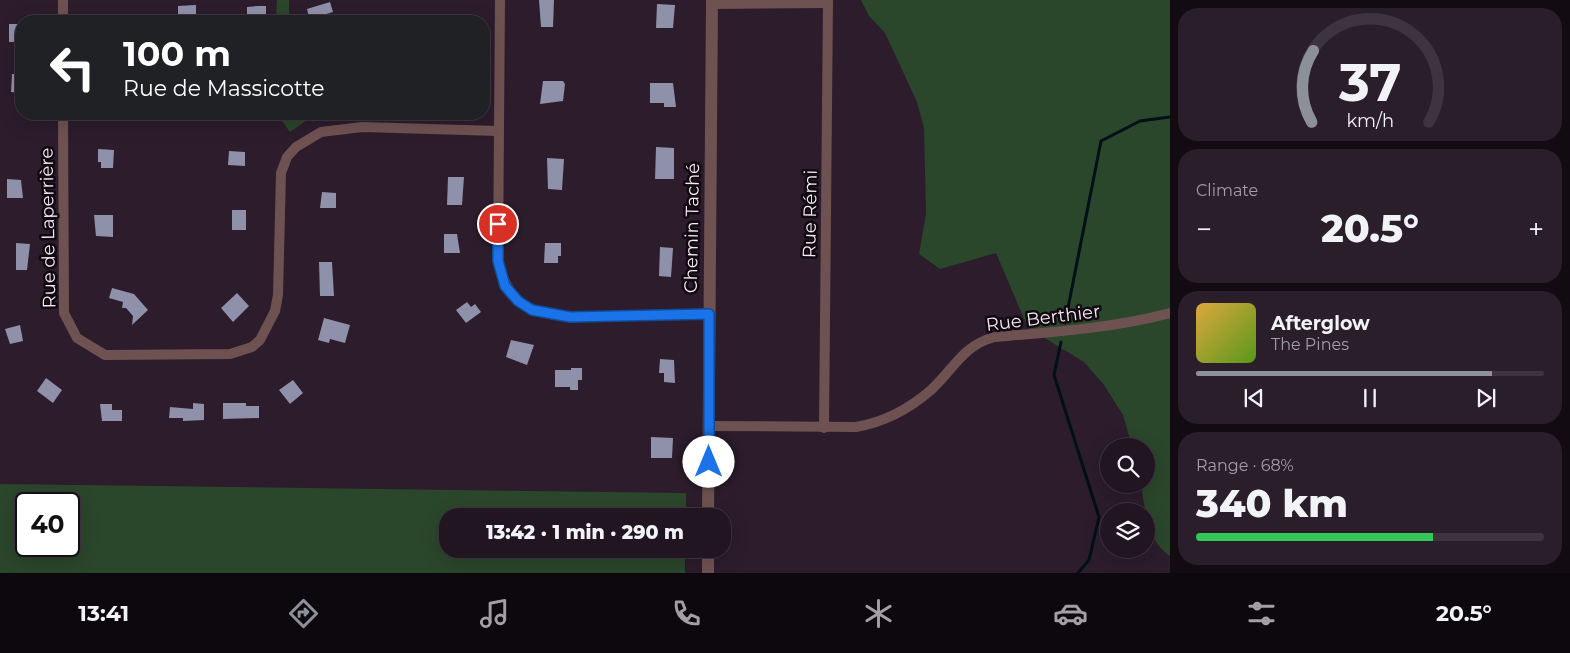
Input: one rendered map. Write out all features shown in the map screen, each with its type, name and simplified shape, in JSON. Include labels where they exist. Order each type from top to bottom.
[{"type":"street","points":[[63,0],[63,15]]},
{"type":"street","points":[[500,0],[498,261],[505,286],[518,301],[532,310],[570,317],[709,314]]},
{"type":"street","points":[[712,2],[828,2]]},
{"type":"street","name":"Chemin Taché","points":[[708,508],[712,2]]},
{"type":"street","name":"Rue Rémi","points":[[824,428],[828,2]]},
{"type":"street","name":"Rue de Laperrière","points":[[63,120],[64,313],[77,338],[92,349],[105,355],[129,356],[230,354],[252,346],[260,340],[275,311],[278,295],[281,173],[287,157],[305,140],[321,132],[362,127],[499,131]]},
{"type":"street","name":"Rue Berthier","points":[[709,426],[856,427],[889,419],[931,390],[970,348],[980,341],[995,337],[1138,322],[1170,313]]},
{"type":"street","points":[[708,558],[708,573]]},
{"type":"green space","points":[[277,0],[289,0],[289,15],[276,15]]},
{"type":"green space","points":[[861,0],[1170,0],[1170,556],[1162,550],[1155,540],[1155,503],[1144,503],[1142,493],[1155,493],[1155,438],[1130,438],[1123,415],[1104,385],[1084,362],[1028,328],[996,253],[940,269],[919,254],[926,214],[924,128],[917,102],[885,33],[869,16]]},
{"type":"green space","points":[[281,120],[307,120],[290,132]]},
{"type":"green space","points":[[0,484],[686,493],[686,508],[439,508],[439,558],[685,558],[685,573],[0,573]]},
{"type":"building","points":[[539,0],[554,0],[553,27],[541,27]]},
{"type":"building","points":[[330,2],[333,12],[323,15],[308,15],[307,9]]},
{"type":"building","points":[[657,4],[675,5],[673,28],[656,28]]},
{"type":"building","points":[[196,5],[196,15],[178,15],[178,6]]},
{"type":"building","points":[[266,6],[266,15],[247,15],[247,7]]},
{"type":"building","points":[[9,24],[15,24],[15,42],[9,42]]},
{"type":"building","points":[[12,74],[15,74],[15,92],[11,92]]},
{"type":"building","points":[[543,81],[563,81],[565,84],[563,101],[540,104]]},
{"type":"building","points":[[650,83],[673,83],[676,107],[664,107],[664,103],[650,103]]},
{"type":"building","points":[[656,147],[674,148],[674,179],[655,179]]},
{"type":"building","points":[[98,149],[114,150],[113,168],[101,168],[101,162],[98,162]]},
{"type":"building","points":[[229,151],[245,152],[245,166],[228,165]]},
{"type":"building","points":[[547,158],[564,159],[562,190],[548,189]]},
{"type":"building","points":[[448,177],[464,177],[462,205],[447,205]]},
{"type":"building","points":[[7,179],[21,180],[23,198],[7,198]]},
{"type":"building","points":[[322,192],[336,193],[336,208],[320,208]]},
{"type":"building","points":[[232,210],[246,210],[246,230],[232,230]]},
{"type":"building","points":[[94,215],[113,215],[113,237],[96,236]]},
{"type":"building","points":[[444,234],[457,234],[460,253],[444,253]]},
{"type":"building","points":[[16,243],[30,244],[27,270],[16,270]]},
{"type":"building","points":[[545,243],[561,243],[561,256],[558,256],[558,263],[544,263]]},
{"type":"building","points":[[660,247],[673,248],[671,277],[659,276]]},
{"type":"building","points":[[319,262],[332,262],[334,296],[320,296]]},
{"type":"building","points":[[112,288],[134,294],[148,310],[132,325],[133,316],[126,308],[122,308],[123,302],[109,298]]},
{"type":"building","points":[[237,293],[249,306],[233,322],[221,308]]},
{"type":"building","points":[[467,302],[471,307],[475,304],[481,312],[466,323],[456,310]]},
{"type":"building","points":[[324,318],[350,325],[345,343],[330,339],[329,343],[318,340]]},
{"type":"building","points":[[20,325],[23,341],[10,344],[5,329]]},
{"type":"building","points":[[511,340],[534,345],[527,365],[506,357]]},
{"type":"building","points":[[660,359],[674,360],[675,383],[664,382],[664,373],[659,373]]},
{"type":"building","points":[[571,368],[582,368],[582,380],[578,380],[578,390],[570,390],[570,387],[555,387],[555,370],[571,370]]},
{"type":"building","points":[[46,378],[62,390],[53,403],[37,391]]},
{"type":"building","points":[[293,380],[303,393],[290,404],[279,390]]},
{"type":"building","points":[[193,403],[204,404],[204,420],[183,421],[183,418],[169,418],[170,407],[193,409]]},
{"type":"building","points":[[223,403],[246,403],[246,406],[259,406],[259,418],[223,419]]},
{"type":"building","points":[[100,404],[112,404],[112,410],[122,410],[122,421],[102,421]]},
{"type":"building","points":[[651,437],[673,438],[672,458],[651,458]]},
{"type":"waterway","points":[[1065,323],[1101,141],[1140,121],[1170,117]]},
{"type":"waterway","points":[[1061,342],[1054,375],[1099,517],[1089,560],[1078,573]]},
{"type":"route","points":[[498,224],[498,261],[505,286],[518,301],[532,310],[550,315],[570,317],[709,314],[709,462]]}]
